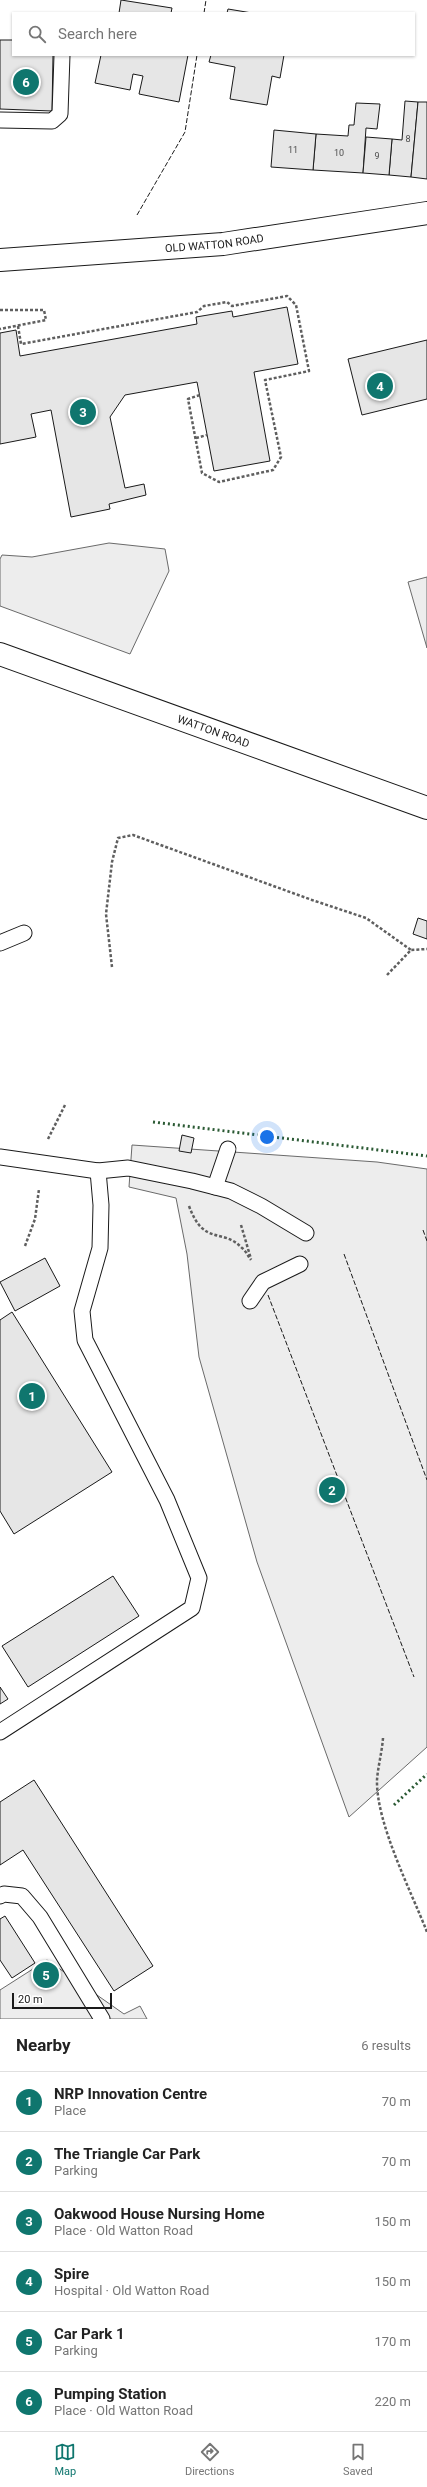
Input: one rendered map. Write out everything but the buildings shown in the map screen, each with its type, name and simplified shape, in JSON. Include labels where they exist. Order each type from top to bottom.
[{"type":"main road","name":"OLD WATTON ROAD","points":[[0,260],[223,244],[427,213]]},
{"type":"main road","name":"WATTON ROAD","points":[[0,654],[427,808]]},
{"type":"lane","points":[[0,120],[52,121],[60,114],[62,56]]},
{"type":"lane","points":[[0,943],[24,934]]},
{"type":"lane","points":[[215,1187],[228,1149]]},
{"type":"lane","points":[[0,1157],[98,1171],[128,1168],[192,1181],[231,1191],[261,1206],[306,1233]]},
{"type":"lane","points":[[0,1732],[192,1608],[199,1578],[167,1500],[85,1340],[82,1311],[100,1248],[101,1205],[98,1171]]},
{"type":"lane","points":[[250,1301],[263,1282],[300,1264]]},
{"type":"lane","points":[[0,1896],[4,1894],[22,1896],[40,1917],[102,2019]]},
{"type":"path","points":[[18,326],[21,344],[197,312],[204,306],[227,302],[232,306],[288,296],[296,305],[309,371],[265,380],[281,458],[273,470],[219,482],[202,473],[188,399],[200,396]]},
{"type":"path","points":[[0,310],[44,310],[46,320],[0,329]]},
{"type":"path","points":[[196,438],[207,435]]},
{"type":"path","points":[[112,967],[106,914],[112,862],[118,838],[132,835],[366,918],[412,950],[427,949]]},
{"type":"path","points":[[387,975],[412,950]]},
{"type":"path","points":[[48,1138],[65,1104]]},
{"type":"path","points":[[25,1246],[35,1219],[44,1163]]},
{"type":"path","points":[[192,1181],[189,1206],[194,1219],[204,1231],[231,1240],[242,1247],[252,1261],[263,1282]]},
{"type":"path","points":[[231,1191],[252,1261]]},
{"type":"path","points":[[384,1738],[377,1781],[380,1804],[390,1840],[427,1932]]},
{"type":"shaded area","points":[[109,543],[165,549],[169,571],[130,654],[0,606],[0,559],[2,555],[32,557]]},
{"type":"shaded area","points":[[427,577],[427,648],[408,582]]},
{"type":"shaded area","points":[[132,1145],[377,1162],[427,1169],[427,1747],[349,1817],[257,1562],[199,1357],[187,1254],[176,1198],[129,1187]]},
{"type":"shaded area","points":[[47,1960],[124,2014],[140,2006],[147,2019],[0,2019],[0,1990]]},
{"type":"hedge","points":[[153,1122],[427,1156]]},
{"type":"hedge","points":[[394,1805],[427,1774]]},
{"type":"fence","points":[[204,12],[206,0]]},
{"type":"fence","points":[[137,215],[185,132],[197,56]]},
{"type":"fence","points":[[423,1230],[427,1241]]},
{"type":"fence","points":[[344,1254],[427,1480]]},
{"type":"fence","points":[[268,1295],[414,1677]]},
{"type":"place","name":"Pumping Station","points":[[26,82]]},
{"type":"place","name":"Spire","points":[[380,386]]},
{"type":"place","name":"Oakwood House Nursing Home","points":[[83,412]]},
{"type":"place","name":"NRP Innovation Centre","points":[[32,1396]]},
{"type":"place","name":"The Triangle Car Park","points":[[332,1490]]},
{"type":"place","name":"Car Park 1","points":[[46,1975]]}]
